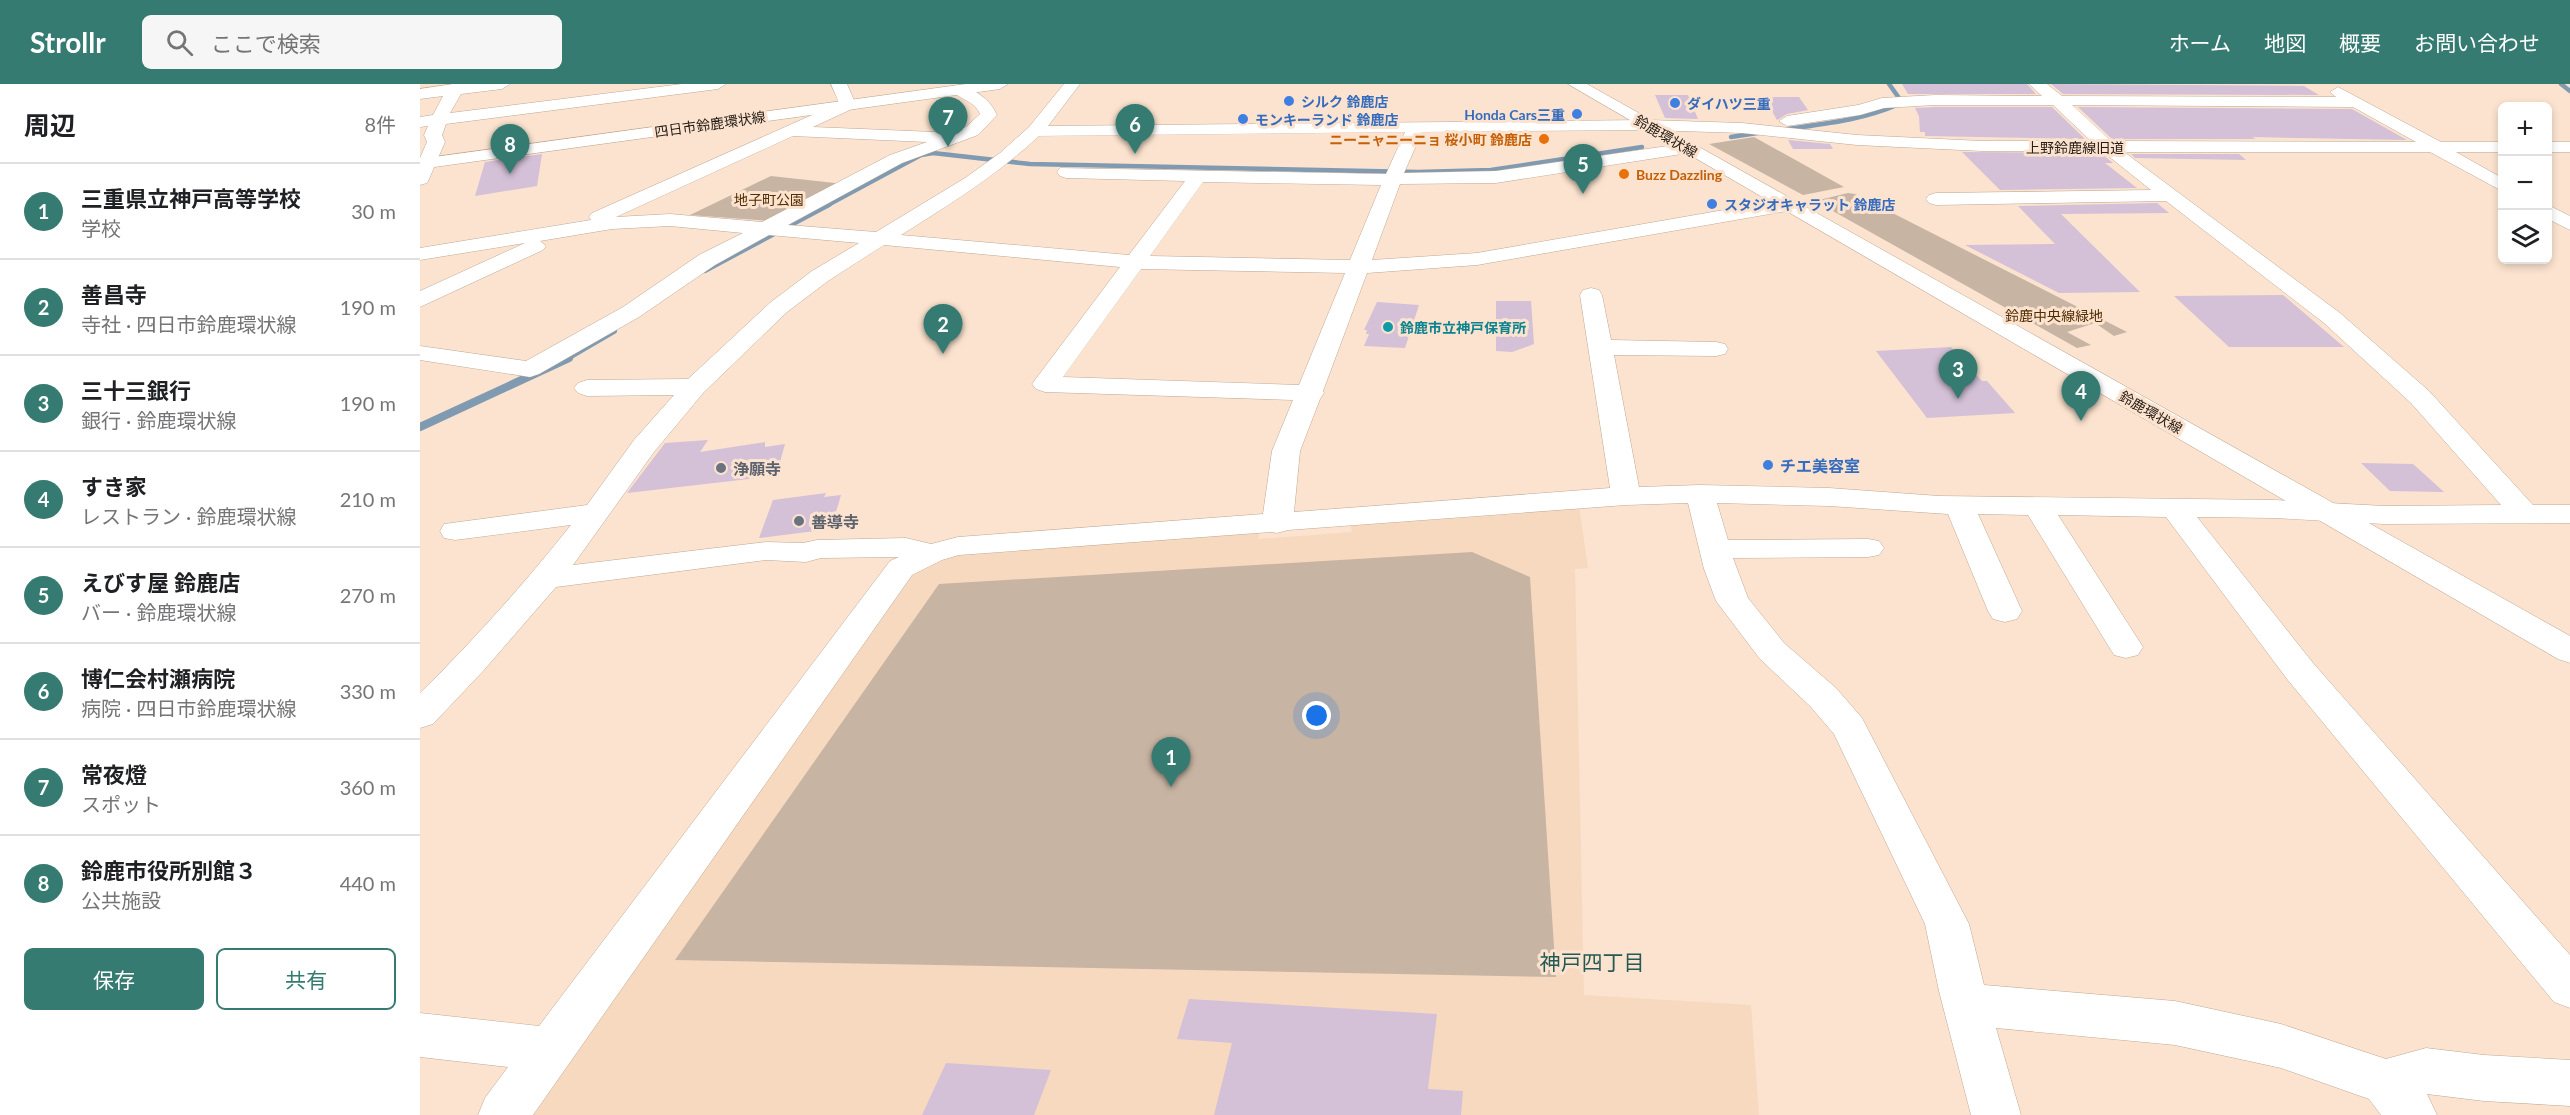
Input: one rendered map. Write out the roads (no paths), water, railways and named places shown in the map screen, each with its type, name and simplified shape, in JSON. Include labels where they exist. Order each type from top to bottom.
[{"type":"street","points":[[420,94],[459,87],[502,84]]},
{"type":"street","points":[[420,122],[718,84]]},
{"type":"street","points":[[420,300],[848,105],[839,84]]},
{"type":"street","name":"四日市鈴鹿環状線","points":[[422,169],[1000,84]]},
{"type":"street","points":[[426,704],[472,662],[546,578],[597,513],[644,447],[695,387],[779,307],[820,276],[1000,161],[1032,134],[1072,84]]},
{"type":"street","name":"鈴鹿環状線","points":[[1576,84],[2570,651]]},
{"type":"street","points":[[2037,84],[2107,147],[2332,318],[2420,398],[2525,514]]},
{"type":"street","points":[[2113,84],[2133,101]]},
{"type":"street","points":[[2225,84],[2251,101]]},
{"type":"street","points":[[2323,84],[2438,147],[2498,184]]},
{"type":"street","points":[[422,169],[436,142],[433,135],[440,119],[459,87]]},
{"type":"street","points":[[424,356],[530,369],[614,323],[707,260],[896,159],[972,131],[986,120],[988,115],[982,103],[959,90]]},
{"type":"street","points":[[1750,128],[1860,110],[1882,99],[1908,102],[2057,100],[2356,102]]},
{"type":"street","name":"上野鈴鹿線旧道","points":[[790,131],[879,136],[999,137],[1032,134],[1648,125],[1750,128],[1847,139],[1947,145],[2498,147]]},
{"type":"street","points":[[1277,524],[1286,451],[1311,393],[1394,175],[1415,128]]},
{"type":"street","points":[[2552,147],[2570,147]]},
{"type":"street","points":[[1066,172],[1198,176],[1394,175],[1482,179],[1688,148]]},
{"type":"street","points":[[1198,176],[1137,262],[1045,384],[1311,393]]},
{"type":"street","points":[[1936,199],[2172,195]]},
{"type":"street","points":[[420,254],[574,228],[612,223],[670,220],[1137,262],[1412,266],[1477,259],[1787,205]]},
{"type":"street","points":[[2552,214],[2570,224]]},
{"type":"street","points":[[1591,296],[1626,496]]},
{"type":"street","points":[[1599,347],[1716,349]]},
{"type":"street","points":[[587,388],[695,387]]},
{"type":"street","points":[[502,1115],[901,568],[931,553],[958,546],[1277,524],[1626,496],[1700,494],[1807,496],[1959,505],[2174,507],[2384,515],[2570,514]]},
{"type":"street","points":[[1700,494],[1720,569],[1733,601],[1772,651],[1823,697],[1849,727],[1947,924],[1996,1115]]},
{"type":"street","points":[[1959,505],[2005,611]]},
{"type":"street","points":[[2037,506],[2126,647]]},
{"type":"street","points":[[2174,507],[2300,671],[2570,988]]},
{"type":"street","points":[[455,531],[597,513]]},
{"type":"street","points":[[546,578],[766,552],[806,553],[817,549],[906,547],[931,553]]},
{"type":"street","points":[[1715,549],[1868,548]]},
{"type":"street","points":[[1966,1004],[2175,1023],[2281,1046],[2399,1098],[2426,1071],[2484,1078],[2570,1083]]},
{"type":"street","points":[[420,1035],[551,1050]]},
{"type":"waterway","points":[[1781,130],[1855,118],[1897,105],[1899,98],[1889,84]]},
{"type":"waterway","points":[[2561,84],[2570,91]]},
{"type":"waterway","points":[[1731,137],[1764,132]]},
{"type":"waterway","points":[[826,206],[921,155],[933,153],[1030,164],[1418,172],[1491,170],[1642,147]]},
{"type":"waterway","points":[[705,270],[829,204]]},
{"type":"waterway","points":[[566,359],[614,331]]},
{"type":"waterway","points":[[420,427],[569,358]]},
{"type":"place","name":"シルク 鈴鹿店","points":[[1289,101]]},
{"type":"place","name":"ダイハツ三重","points":[[1675,103]]},
{"type":"place","name":"Honda Cars三重","points":[[1577,114]]},
{"type":"place","name":"モンキーランド 鈴鹿店","points":[[1243,119]]},
{"type":"place","name":"ニーニャニーニョ 桜小町 鈴鹿店","points":[[1544,139]]},
{"type":"place","name":"常夜燈","points":[[948,147]]},
{"type":"place","name":"博仁会村瀬病院","points":[[1135,154]]},
{"type":"place","name":"鈴鹿市役所別館３","points":[[510,174]]},
{"type":"place","name":"Buzz Dazzling","points":[[1624,174]]},
{"type":"place","name":"えびす屋 鈴鹿店","points":[[1583,194]]},
{"type":"place","name":"スタジオキャラット 鈴鹿店","points":[[1712,204]]},
{"type":"place","name":"鈴鹿市立神戸保育所","points":[[1388,327]]},
{"type":"place","name":"善昌寺","points":[[943,354]]},
{"type":"place","name":"三十三銀行","points":[[1958,399]]},
{"type":"place","name":"すき家","points":[[2081,421]]},
{"type":"place","name":"チエ美容室","points":[[1768,465]]},
{"type":"place","name":"浄願寺","points":[[721,468]]},
{"type":"place","name":"善導寺","points":[[799,521]]},
{"type":"place","name":"三重県立神戸高等学校","points":[[1171,787]]},
{"type":"district","name":"神戸四丁目","points":[[1592,961]]},
{"type":"park label","name":"地子町公園","points":[[769,199]]},
{"type":"park label","name":"鈴鹿中央線緑地","points":[[2054,315]]}]
